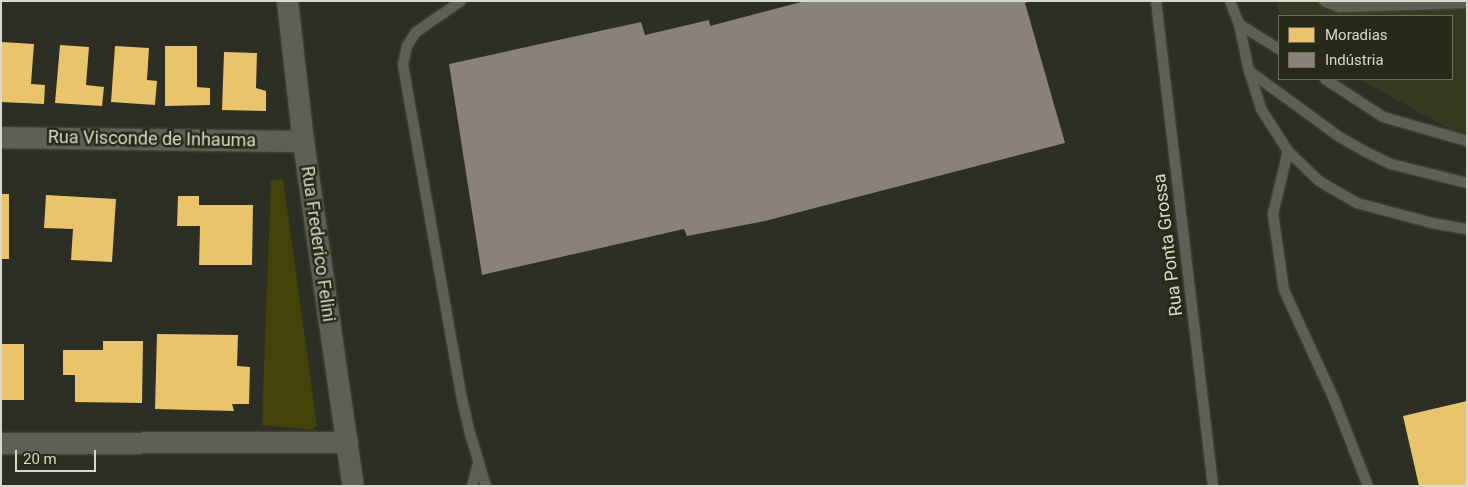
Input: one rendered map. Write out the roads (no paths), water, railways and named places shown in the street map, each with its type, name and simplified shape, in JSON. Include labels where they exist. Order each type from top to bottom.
[{"type":"street","name":"Rua Frederico Felini","points":[[287,1],[303,141],[353,486]]},
{"type":"street","name":"Rua Visconde de Inhauma","points":[[1,137],[303,141]]},
{"type":"street","points":[[1,443],[346,442]]},
{"type":"lane","points":[[461,1],[416,32],[407,46],[403,65],[462,399],[478,463],[486,486]]},
{"type":"lane","name":"Rua Ponta Grossa","points":[[1156,1],[1214,486]]},
{"type":"lane","points":[[1230,1],[1239,24],[1249,71],[1260,109],[1288,151],[1319,182],[1357,203],[1432,223],[1467,229]]},
{"type":"lane","points":[[1324,1],[1340,6],[1467,3]]},
{"type":"lane","points":[[1239,24],[1278,48]]},
{"type":"lane","points":[[1249,71],[1338,136],[1364,151],[1391,164],[1467,183]]},
{"type":"lane","points":[[1326,80],[1382,117],[1467,141]]},
{"type":"lane","points":[[1288,151],[1273,214],[1284,290],[1334,399],[1368,486]]},
{"type":"lane","points":[[472,486],[478,463]]}]
